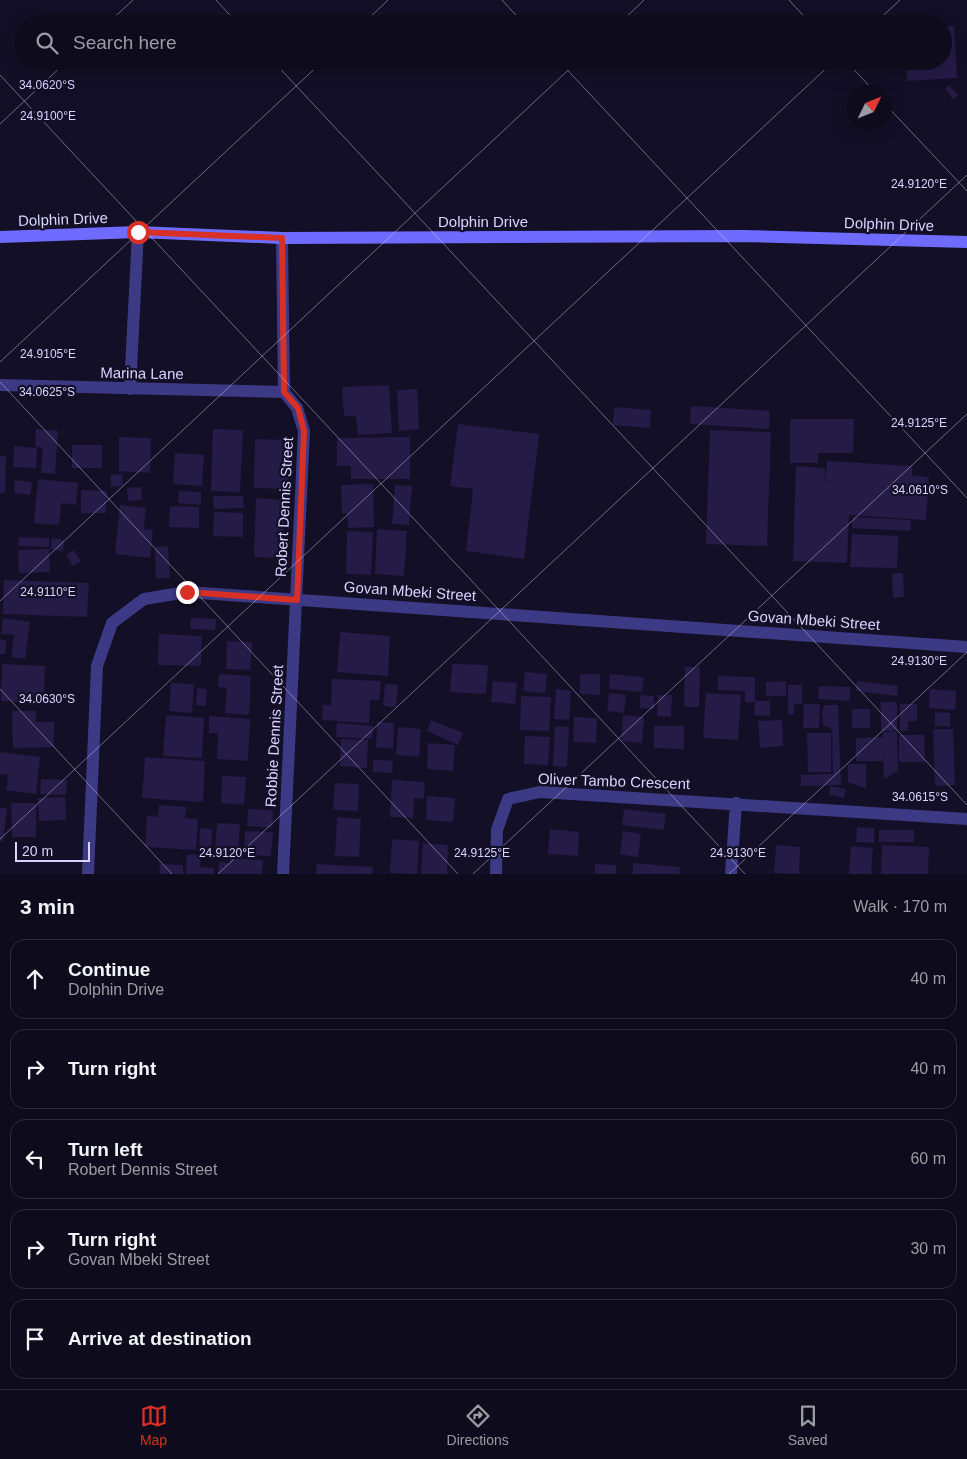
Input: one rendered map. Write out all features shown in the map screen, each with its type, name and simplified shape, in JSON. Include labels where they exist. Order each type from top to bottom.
[{"type":"street","name":"Dolphin Drive","points":[[0,237],[138,232],[282,238],[743,236],[967,242]]},
{"type":"street","points":[[130,389],[138,232]]},
{"type":"street","points":[[282,238],[284,392]]},
{"type":"street","name":"Marina Lane","points":[[0,385],[284,392]]},
{"type":"street","name":"Robert Dennis Street","points":[[284,392],[298,408],[304,431],[297,600]]},
{"type":"street","name":"Govan Mbeki Street","points":[[88,874],[97,666],[112,623],[144,599],[187,592],[967,647]]},
{"type":"street","name":"Robbie Dennis Street","points":[[283,874],[297,600]]},
{"type":"street","name":"Oliver Tambo Crescent","points":[[496,874],[497,830],[508,798],[540,792],[967,819]]},
{"type":"street","points":[[731,874],[736,803]]},
{"type":"building","points":[[952,26],[954,26],[957,78],[907,81],[906,70],[952,70]]},
{"type":"building","points":[[949,85],[958,95],[953,99],[945,89]]},
{"type":"building","points":[[389,385],[392,433],[358,435],[356,416],[344,416],[342,387]]},
{"type":"building","points":[[417,389],[419,429],[399,431],[397,390]]},
{"type":"building","points":[[691,406],[770,411],[769,429],[690,424]]},
{"type":"building","points":[[614,407],[651,410],[650,428],[613,425]]},
{"type":"building","points":[[790,419],[854,419],[853,453],[818,453],[818,463],[790,463]]},
{"type":"building","points":[[458,424],[539,434],[524,559],[466,551],[473,489],[450,486]]},
{"type":"building","points":[[36,429],[58,431],[55,474],[41,473],[43,448],[35,447]]},
{"type":"building","points":[[213,429],[243,430],[240,492],[211,491]]},
{"type":"building","points":[[710,430],[771,432],[767,546],[706,544]]},
{"type":"building","points":[[119,437],[151,438],[150,473],[119,471]]},
{"type":"building","points":[[410,437],[410,479],[351,479],[351,466],[337,466],[337,438]]},
{"type":"building","points":[[255,439],[289,440],[288,489],[254,488]]},
{"type":"building","points":[[72,445],[102,445],[102,468],[72,468]]},
{"type":"building","points":[[14,446],[37,448],[36,468],[13,467]]},
{"type":"building","points":[[175,453],[204,455],[202,486],[173,484]]},
{"type":"building","points":[[0,456],[6,456],[5,493],[0,493]]},
{"type":"building","points":[[827,461],[912,466],[912,476],[929,477],[926,520],[849,515],[847,563],[793,561],[796,466],[825,468],[825,485]]},
{"type":"building","points":[[122,474],[123,486],[111,487],[110,475]]},
{"type":"building","points":[[38,479],[78,483],[76,505],[61,503],[59,525],[34,523]]},
{"type":"building","points":[[15,480],[32,482],[30,495],[14,493]]},
{"type":"building","points":[[373,484],[374,527],[348,528],[347,513],[342,513],[341,485]]},
{"type":"building","points":[[395,485],[412,486],[409,525],[392,524]]},
{"type":"building","points":[[141,487],[142,500],[128,501],[127,488]]},
{"type":"building","points":[[81,490],[107,491],[106,513],[81,513]]},
{"type":"building","points":[[179,491],[201,492],[201,505],[178,503]]},
{"type":"building","points":[[213,496],[243,496],[244,508],[214,509]]},
{"type":"building","points":[[256,498],[285,500],[283,558],[254,557]]},
{"type":"building","points":[[120,505],[146,508],[144,529],[153,530],[150,558],[115,554]]},
{"type":"building","points":[[170,506],[199,507],[199,528],[169,527]]},
{"type":"building","points":[[214,512],[243,513],[243,537],[213,536]]},
{"type":"building","points":[[853,517],[911,520],[910,531],[852,528]]},
{"type":"building","points":[[377,529],[407,531],[404,576],[375,574]]},
{"type":"building","points":[[347,531],[373,532],[371,575],[346,574]]},
{"type":"building","points":[[852,534],[898,536],[897,568],[850,567]]},
{"type":"building","points":[[19,537],[49,538],[49,547],[18,546]]},
{"type":"building","points":[[52,538],[64,540],[63,551],[50,549]]},
{"type":"building","points":[[168,546],[170,578],[156,578],[155,547]]},
{"type":"building","points":[[49,549],[50,572],[19,573],[18,550]]},
{"type":"building","points":[[73,550],[81,561],[73,566],[66,555]]},
{"type":"building","points":[[892,573],[903,573],[904,597],[893,598]]},
{"type":"building","points":[[4,580],[89,583],[87,617],[3,614]]},
{"type":"building","points":[[3,618],[30,622],[25,659],[11,657],[14,635],[1,634]]},
{"type":"building","points":[[191,618],[216,619],[215,630],[190,629]]},
{"type":"building","points":[[340,632],[390,636],[388,676],[337,672]]},
{"type":"building","points":[[159,634],[202,636],[201,666],[158,665]]},
{"type":"building","points":[[0,639],[7,641],[5,654],[0,654]]},
{"type":"building","points":[[227,641],[252,642],[250,670],[226,669]]},
{"type":"building","points":[[2,664],[45,666],[44,703],[1,701]]},
{"type":"building","points":[[452,664],[488,665],[486,694],[450,692]]},
{"type":"building","points":[[685,667],[700,667],[699,707],[684,707]]},
{"type":"building","points":[[525,672],[547,674],[545,693],[523,691]]},
{"type":"building","points":[[219,674],[251,676],[249,715],[225,713],[227,688],[218,687]]},
{"type":"building","points":[[580,674],[600,674],[600,695],[580,694]]},
{"type":"building","points":[[610,674],[644,677],[642,692],[609,689]]},
{"type":"building","points":[[718,676],[755,677],[755,702],[745,702],[745,691],[718,690]]},
{"type":"building","points":[[332,679],[381,681],[379,700],[370,700],[369,723],[322,720],[323,705],[331,705]]},
{"type":"building","points":[[493,681],[517,683],[515,704],[491,702]]},
{"type":"building","points":[[786,681],[786,696],[766,696],[766,682]]},
{"type":"building","points":[[857,681],[898,686],[897,696],[856,691]]},
{"type":"building","points":[[171,683],[194,684],[192,713],[169,711]]},
{"type":"building","points":[[385,684],[398,685],[396,707],[383,706]]},
{"type":"building","points":[[788,685],[802,685],[802,704],[794,704],[794,714],[788,715]]},
{"type":"building","points":[[819,686],[850,687],[850,701],[818,699]]},
{"type":"building","points":[[197,688],[207,689],[206,706],[196,705]]},
{"type":"building","points":[[556,689],[571,691],[569,720],[554,719]]},
{"type":"building","points":[[930,689],[956,691],[955,710],[929,708]]},
{"type":"building","points":[[609,693],[626,695],[624,713],[607,711]]},
{"type":"building","points":[[706,693],[741,695],[738,740],[703,738]]},
{"type":"building","points":[[640,695],[654,696],[654,709],[640,708]]},
{"type":"building","points":[[658,695],[672,695],[671,717],[657,716]]},
{"type":"building","points":[[521,696],[551,697],[549,731],[520,730]]},
{"type":"building","points":[[755,701],[770,701],[770,716],[754,715]]},
{"type":"building","points":[[881,702],[897,702],[897,731],[881,731]]},
{"type":"building","points":[[804,704],[820,704],[819,728],[803,728]]},
{"type":"building","points":[[900,704],[917,704],[917,721],[908,721],[908,731],[900,731]]},
{"type":"building","points":[[825,705],[838,705],[841,785],[801,786],[801,775],[833,774],[832,729],[823,725],[822,711]]},
{"type":"building","points":[[852,709],[870,709],[870,728],[852,728]]},
{"type":"building","points":[[12,711],[36,711],[36,722],[54,722],[54,747],[13,748]]},
{"type":"building","points":[[935,712],[950,713],[950,727],[935,726]]},
{"type":"building","points":[[166,715],[204,718],[202,758],[163,756]]},
{"type":"building","points":[[623,715],[644,717],[642,743],[621,741]]},
{"type":"building","points":[[209,716],[250,719],[248,761],[217,759],[218,733],[209,733]]},
{"type":"building","points":[[574,717],[597,718],[596,743],[573,742]]},
{"type":"building","points":[[431,720],[463,733],[458,745],[427,731]]},
{"type":"building","points":[[782,720],[783,746],[760,748],[758,721]]},
{"type":"building","points":[[377,722],[394,723],[393,749],[376,747]]},
{"type":"building","points":[[337,723],[373,726],[372,739],[336,737]]},
{"type":"building","points":[[555,726],[569,727],[567,767],[553,766]]},
{"type":"building","points":[[654,726],[684,726],[684,749],[654,748]]},
{"type":"building","points":[[398,727],[421,729],[419,757],[396,755]]},
{"type":"building","points":[[933,729],[953,729],[955,785],[935,786]]},
{"type":"building","points":[[883,732],[897,732],[898,771],[884,779],[883,751],[883,761],[856,761],[856,738],[883,737]]},
{"type":"building","points":[[807,733],[831,733],[831,772],[808,772]]},
{"type":"building","points":[[899,735],[924,735],[925,762],[899,762]]},
{"type":"building","points":[[525,736],[550,737],[548,765],[524,764]]},
{"type":"building","points":[[341,739],[368,740],[367,768],[340,766]]},
{"type":"building","points":[[428,743],[455,745],[453,771],[427,769]]},
{"type":"building","points":[[0,752],[40,757],[36,794],[6,790],[8,775],[0,774]]},
{"type":"building","points":[[145,757],[205,761],[203,802],[142,798]]},
{"type":"building","points":[[373,759],[393,761],[392,773],[373,772]]},
{"type":"building","points":[[848,764],[866,764],[866,789],[848,782]]},
{"type":"building","points":[[222,776],[246,777],[244,805],[221,803]]},
{"type":"building","points":[[41,779],[67,780],[66,795],[40,794]]},
{"type":"building","points":[[392,780],[425,782],[424,799],[414,798],[413,818],[390,817]]},
{"type":"building","points":[[335,783],[359,784],[358,811],[333,810]]},
{"type":"building","points":[[830,786],[846,789],[844,798],[829,795]]},
{"type":"building","points":[[427,796],[455,798],[453,822],[426,820]]},
{"type":"building","points":[[65,797],[66,820],[39,821],[38,798]]},
{"type":"building","points":[[11,803],[36,803],[36,837],[12,837]]},
{"type":"building","points":[[159,805],[186,807],[185,818],[198,819],[196,850],[145,847],[147,816],[158,817]]},
{"type":"building","points":[[0,808],[7,808],[3,841],[0,841]]},
{"type":"building","points":[[248,809],[273,810],[272,828],[247,826]]},
{"type":"building","points":[[624,809],[666,814],[664,830],[622,825]]},
{"type":"building","points":[[337,817],[361,819],[359,857],[335,856]]},
{"type":"building","points":[[217,823],[240,824],[238,852],[215,851]]},
{"type":"building","points":[[857,827],[874,828],[874,843],[856,842]]},
{"type":"building","points":[[200,828],[212,829],[211,851],[199,851]]},
{"type":"building","points":[[550,829],[579,832],[578,856],[548,854]]},
{"type":"building","points":[[879,830],[914,830],[914,842],[879,842]]},
{"type":"building","points":[[245,831],[273,832],[271,856],[244,855]]},
{"type":"building","points":[[623,831],[641,834],[638,857],[620,854]]},
{"type":"building","points":[[392,839],[419,841],[417,874],[390,873]]},
{"type":"building","points":[[423,843],[448,845],[447,874],[421,874]]},
{"type":"building","points":[[776,845],[800,847],[799,874],[774,873]]},
{"type":"building","points":[[882,845],[929,847],[928,874],[881,874]]},
{"type":"building","points":[[851,846],[873,848],[871,874],[849,874]]},
{"type":"building","points":[[187,854],[201,855],[200,867],[214,868],[214,874],[186,874]]},
{"type":"building","points":[[230,858],[263,860],[262,874],[218,874],[219,862],[230,863]]},
{"type":"building","points":[[633,863],[680,867],[679,874],[633,874]]},
{"type":"building","points":[[160,864],[183,865],[183,874],[159,874]]},
{"type":"building","points":[[317,864],[373,867],[372,874],[316,874]]},
{"type":"building","points":[[595,864],[616,865],[616,874],[595,874]]},
{"type":"route","points":[[138,232],[282,238],[284,392],[298,408],[304,431],[297,600],[187,592]]}]
